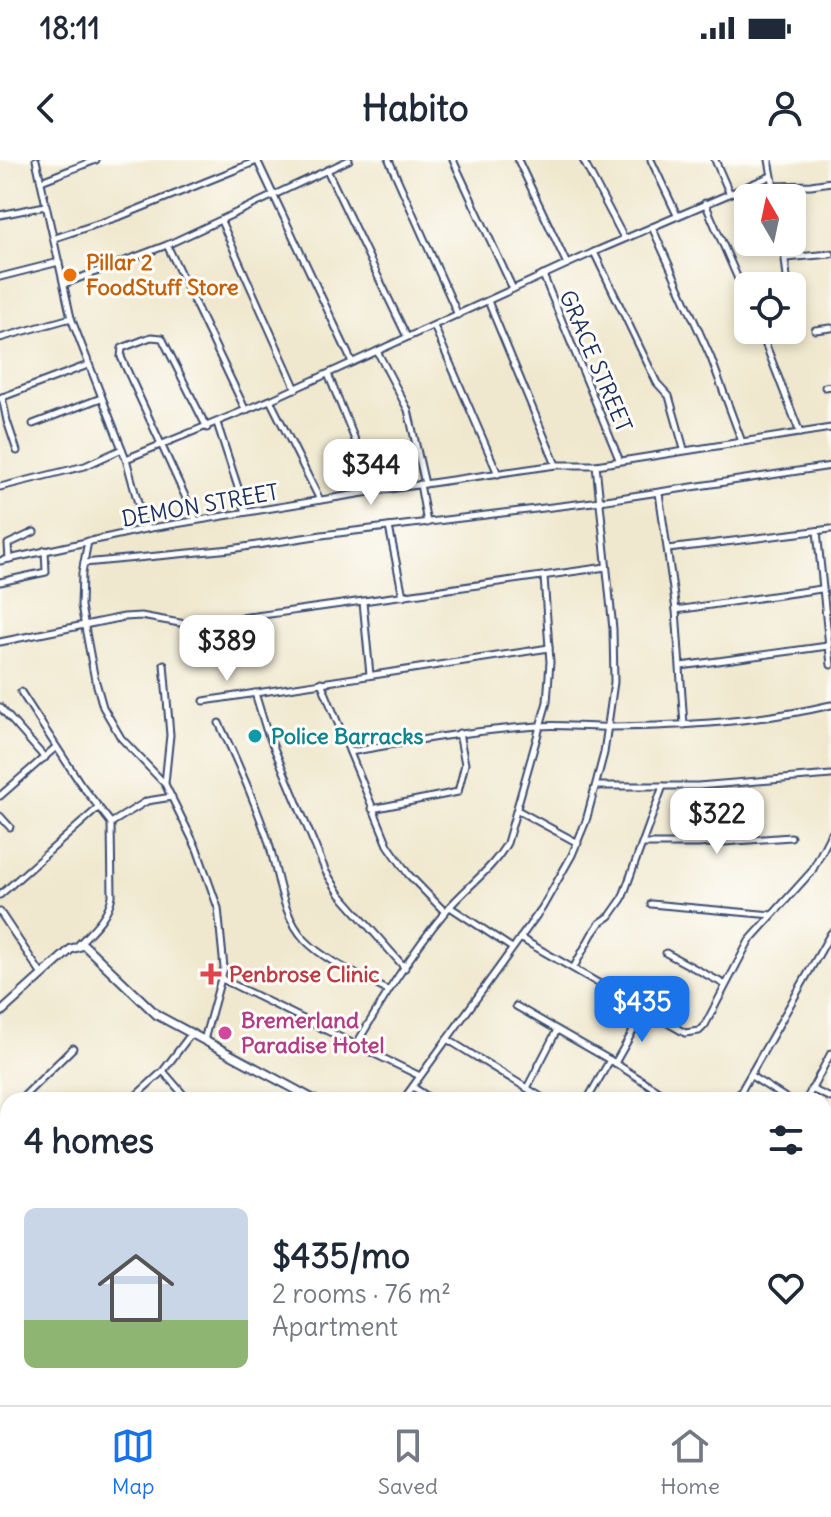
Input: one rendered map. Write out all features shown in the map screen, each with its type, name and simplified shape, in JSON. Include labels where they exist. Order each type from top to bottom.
[{"type":"street","points":[[36,160],[71,318],[126,459],[145,529]]},
{"type":"street","points":[[41,181],[96,160]]},
{"type":"street","points":[[55,238],[121,216],[257,160],[352,362]]},
{"type":"street","points":[[64,284],[167,245],[349,160]]},
{"type":"street","points":[[389,160],[458,315]]},
{"type":"street","points":[[453,160],[513,289]]},
{"type":"street","points":[[518,160],[567,264]]},
{"type":"street","points":[[583,160],[624,238]]},
{"type":"street","points":[[651,160],[677,215]]},
{"type":"street","points":[[715,160],[729,192]]},
{"type":"street","points":[[769,160],[773,184]]},
{"type":"street","points":[[327,170],[407,337]]},
{"type":"street","points":[[126,459],[246,411],[624,238],[771,176]]},
{"type":"street","points":[[806,185],[831,182]]},
{"type":"street","points":[[705,203],[735,272]]},
{"type":"street","points":[[0,215],[45,206]]},
{"type":"street","points":[[221,221],[296,389]]},
{"type":"street","points":[[652,227],[711,358],[742,442]]},
{"type":"street","points":[[167,245],[246,411]]},
{"type":"street","points":[[594,252],[657,383],[669,396],[684,449]]},
{"type":"street","points":[[787,272],[786,258],[831,254]]},
{"type":"street","points":[[0,277],[59,262]]},
{"type":"street","name":"GRACE STREET","points":[[543,275],[619,459]]},
{"type":"street","points":[[488,301],[556,465]]},
{"type":"street","points":[[0,338],[71,318]]},
{"type":"street","points":[[434,326],[498,474]]},
{"type":"street","points":[[815,330],[831,328]]},
{"type":"street","points":[[196,520],[121,357],[122,348],[151,337],[162,338],[207,428]]},
{"type":"street","points":[[765,344],[800,433]]},
{"type":"street","points":[[377,351],[408,410],[423,484],[427,523]]},
{"type":"street","points":[[17,451],[1,397],[88,365]]},
{"type":"street","points":[[328,374],[376,491]]},
{"type":"street","points":[[33,424],[101,398]]},
{"type":"street","points":[[270,400],[320,500]]},
{"type":"street","points":[[217,423],[246,512]]},
{"type":"street","name":"DEMON STREET","points":[[0,561],[145,529],[376,491],[556,465],[596,465],[831,428]]},
{"type":"street","points":[[0,487],[85,466],[122,449]]},
{"type":"street","points":[[409,1092],[554,889],[578,843],[597,786],[608,727],[614,659],[596,465]]},
{"type":"street","points":[[84,563],[231,549],[659,493],[831,466]]},
{"type":"street","points":[[659,493],[676,610],[684,725]]},
{"type":"street","points":[[389,527],[403,596]]},
{"type":"street","points":[[668,549],[831,529]]},
{"type":"street","points":[[817,531],[831,665]]},
{"type":"street","points":[[9,559],[8,544],[34,532]]},
{"type":"street","points":[[88,541],[81,606],[97,689],[109,719],[137,756],[165,784],[203,864],[218,908],[224,951],[222,979],[203,1041]]},
{"type":"street","points":[[0,582],[46,572],[45,550]]},
{"type":"street","points":[[0,642],[141,616],[191,625],[606,567]]},
{"type":"street","points":[[356,1045],[388,991],[448,909],[502,853],[542,725],[549,683],[544,577]]},
{"type":"street","points":[[676,610],[821,589]]},
{"type":"street","points":[[363,602],[370,675]]},
{"type":"street","points":[[681,666],[828,646]]},
{"type":"street","points":[[204,701],[549,648]]},
{"type":"street","points":[[164,664],[170,735],[165,784]]},
{"type":"street","points":[[321,682],[372,809],[398,861],[448,909],[512,948]]},
{"type":"street","points":[[0,1013],[78,945],[105,916],[112,896],[111,823],[21,692]]},
{"type":"street","points":[[255,693],[266,729],[326,872],[340,894],[405,968]]},
{"type":"street","points":[[350,752],[459,733],[542,725],[684,725],[766,718],[831,705]]},
{"type":"street","points":[[0,707],[45,758]]},
{"type":"street","points":[[219,723],[267,837],[290,918],[297,931],[326,956],[388,991]]},
{"type":"street","points":[[372,809],[458,792],[465,764],[459,733]]},
{"type":"street","points":[[1,794],[56,747]]},
{"type":"street","points":[[597,786],[727,784],[831,775]]},
{"type":"street","points":[[574,967],[592,934],[622,899],[663,786]]},
{"type":"street","points":[[111,823],[147,801],[172,797]]},
{"type":"street","points":[[0,895],[98,808]]},
{"type":"street","points":[[517,810],[578,843]]},
{"type":"street","points":[[0,816],[10,827]]},
{"type":"street","points":[[520,938],[685,1033],[699,1031],[749,941],[812,871],[831,834]]},
{"type":"street","points":[[643,844],[698,844],[791,837]]},
{"type":"street","points":[[651,904],[772,915]]},
{"type":"street","points":[[0,912],[42,975]]},
{"type":"street","points":[[741,1092],[831,933]]},
{"type":"street","points":[[78,945],[89,948],[151,1011],[300,1092]]},
{"type":"street","points":[[666,953],[724,984]]},
{"type":"street","points":[[222,979],[420,1076]]},
{"type":"street","points":[[516,1006],[660,1092]]},
{"type":"street","points":[[592,1092],[645,1010]]},
{"type":"street","points":[[527,1088],[557,1030]]},
{"type":"street","points":[[140,1092],[163,1071],[191,1034]]},
{"type":"street","points":[[447,1039],[533,1092]]},
{"type":"street","points":[[28,1092],[73,1048]]},
{"type":"street","points":[[810,1092],[831,1053]]},
{"type":"street","points":[[163,1071],[181,1092]]},
{"type":"street","points":[[751,1076],[776,1092]]},
{"type":"street","points":[[413,1087],[421,1092]]},
{"type":"street","points":[[811,1089],[818,1092]]},
{"type":"place","name":"Pillar 2 FoodStuff Store","points":[[70,275]]},
{"type":"place","name":"Police Barracks","points":[[255,736]]},
{"type":"place","name":"Penbrose Clinic","points":[[211,974]]},
{"type":"place","name":"Bremerland Paradise Hotel","points":[[225,1033]]}]
